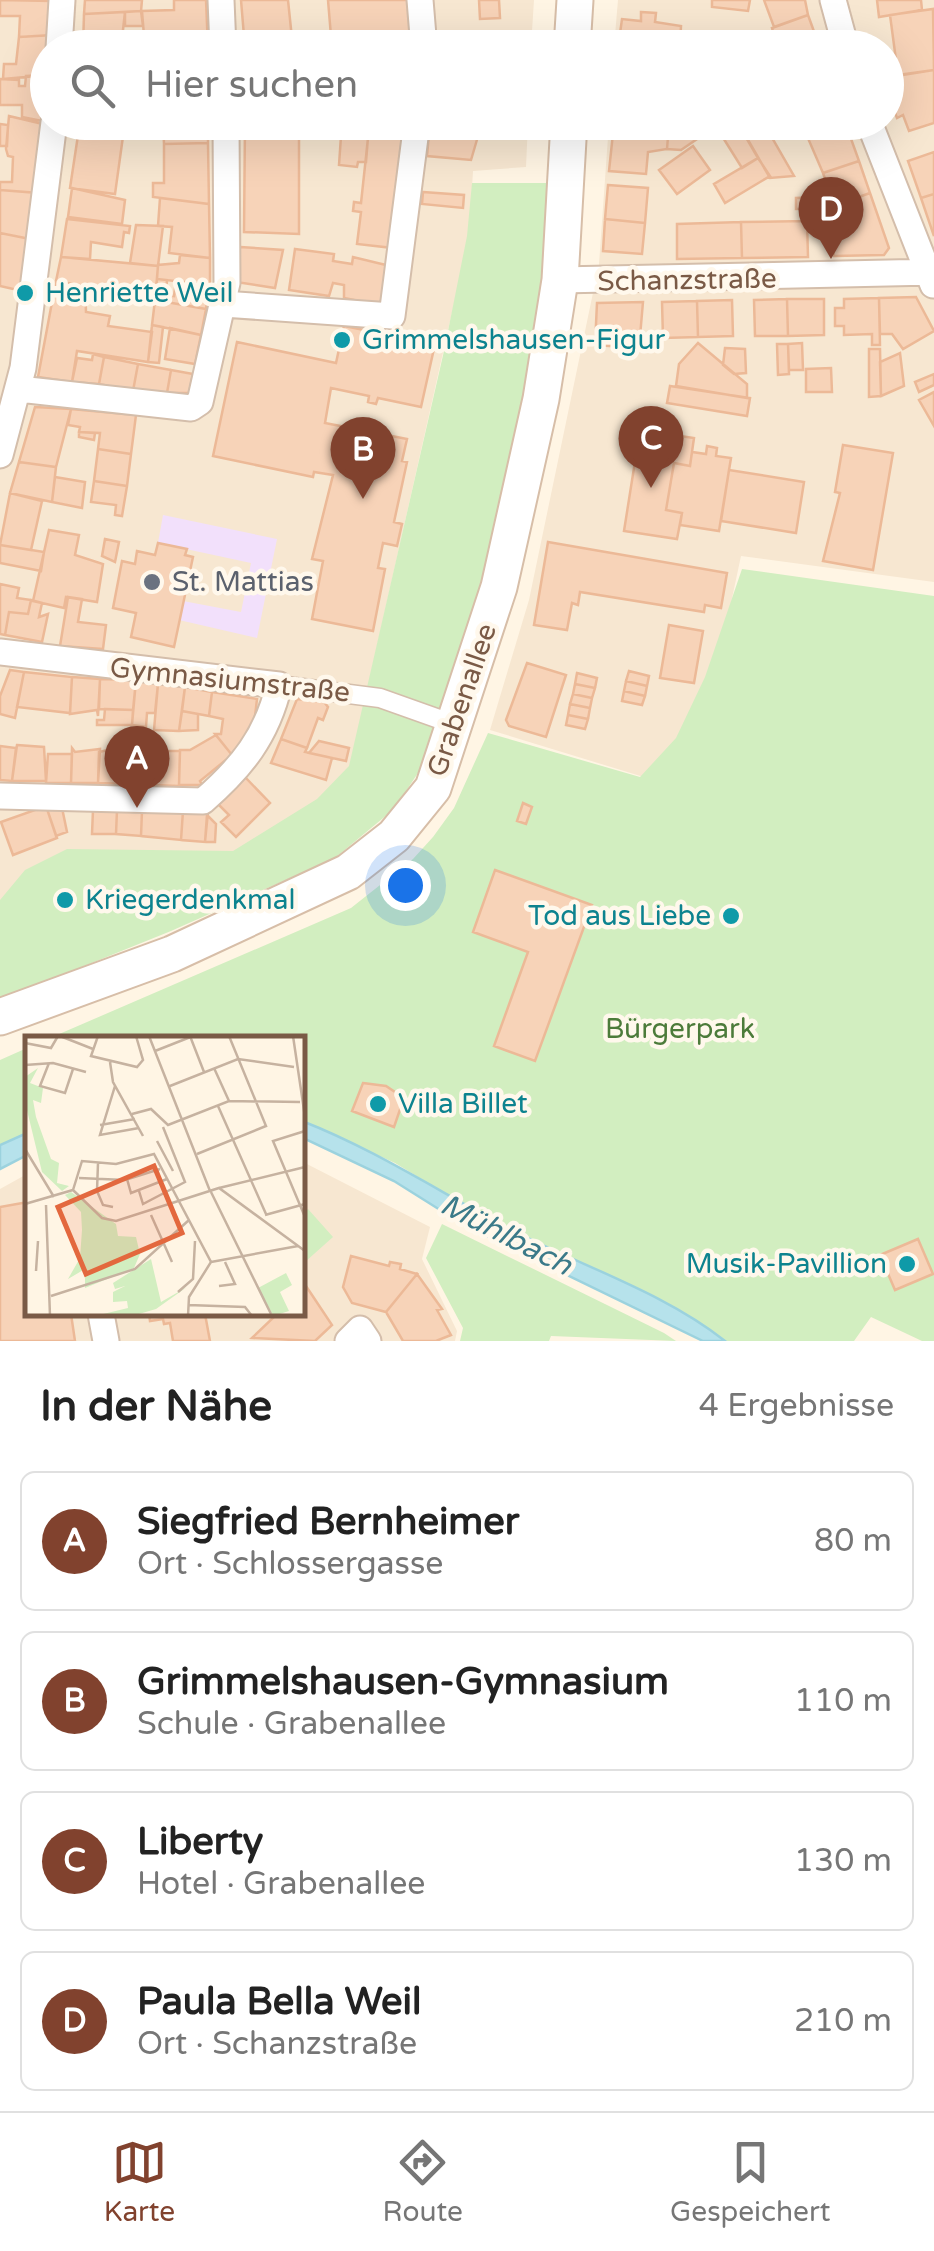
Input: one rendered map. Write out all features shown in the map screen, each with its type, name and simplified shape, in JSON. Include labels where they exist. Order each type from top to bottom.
[{"type":"main road","points":[[573,30],[575,0]]},
{"type":"main road","name":"Grabenallee","points":[[0,1017],[172,954],[348,872],[394,836],[433,788],[499,588],[540,398],[560,280],[568,140]]},
{"type":"street","points":[[60,30],[62,0]]},
{"type":"street","points":[[221,0],[222,30]]},
{"type":"street","points":[[420,0],[422,30]]},
{"type":"street","points":[[832,0],[841,30]]},
{"type":"street","points":[[0,455],[19,389],[52,140]]},
{"type":"street","points":[[19,389],[132,404],[196,406],[224,304],[226,140]]},
{"type":"street","points":[[224,304],[392,316],[415,140]]},
{"type":"street","points":[[875,140],[931,276]]},
{"type":"street","name":"Schanzstraße","points":[[560,280],[931,276]]},
{"type":"street","name":"Gymnasiumstraße","points":[[0,652],[380,698],[456,725]]},
{"type":"street","points":[[0,796],[203,801],[240,769],[270,722],[279,685]]},
{"type":"street","points":[[102,1316],[106,1341]]},
{"type":"street","points":[[348,1341],[360,1329],[368,1341]]},
{"type":"shaded area","points":[[0,0],[534,0],[532,30],[30,30],[30,140],[527,140],[526,167],[473,171],[469,237],[350,766],[317,801],[231,855],[0,907]]},
{"type":"shaded area","points":[[618,0],[934,0],[934,582],[741,556],[712,692],[647,778],[490,730],[529,600],[599,264],[608,140],[904,140],[904,30],[615,30]]},
{"type":"shaded area","points":[[163,515],[277,539],[257,638],[179,620],[183,601],[241,612],[251,563],[158,543]]},
{"type":"shaded area","points":[[305,1163],[430,1227],[422,1259],[457,1331],[455,1341],[0,1341],[0,1189],[25,1175],[25,1316],[305,1316]]},
{"type":"green space","points":[[472,183],[549,183],[547,281],[491,579],[422,767],[394,809],[335,858],[171,931],[0,1000],[0,900],[25,870],[67,849],[233,851],[317,799],[349,766],[444,351],[467,236]]},
{"type":"green space","name":"Bürgerpark","points":[[742,569],[934,596],[934,1341],[922,1341],[871,1317],[854,1341],[725,1341],[466,1206],[395,1163],[305,1122],[305,1036],[55,1036],[351,908],[413,859],[433,837],[454,808],[488,733],[640,777],[676,738],[705,677]]},
{"type":"green space","points":[[25,1049],[25,1134],[0,1145],[0,1060]]},
{"type":"green space","points":[[308,1209],[333,1237],[305,1262]]},
{"type":"green space","points":[[442,1224],[676,1341],[551,1336],[549,1341],[460,1341],[463,1328],[426,1258]]},
{"type":"water","name":"Mühlbach","points":[[305,1122],[386,1160],[520,1234],[652,1295],[725,1341],[703,1341],[464,1225],[394,1181],[305,1139]]},
{"type":"water","points":[[25,1134],[25,1156],[0,1169],[0,1145]]},
{"type":"building","points":[[0,0],[52,1],[53,30],[30,30],[30,36],[19,37],[20,16],[0,16]]},
{"type":"building","points":[[85,0],[142,0],[141,11],[84,14]]},
{"type":"building","points":[[174,0],[206,0],[207,30],[144,30],[142,11],[174,10]]},
{"type":"building","points":[[241,0],[288,0],[291,30],[244,30]]},
{"type":"building","points":[[328,0],[410,0],[411,30],[330,30]]},
{"type":"building","points":[[479,0],[499,0],[500,18],[480,19]]},
{"type":"building","points":[[712,0],[750,0],[748,11],[712,7]]},
{"type":"building","points":[[764,0],[805,0],[808,15],[774,27]]},
{"type":"building","points":[[877,0],[921,0],[922,10],[879,17]]},
{"type":"building","points":[[933,9],[934,70],[904,74],[904,30],[892,30],[890,15]]},
{"type":"building","points":[[141,11],[143,26],[125,26],[125,12]]},
{"type":"building","points":[[125,12],[123,30],[84,30],[84,14]]},
{"type":"building","points":[[641,12],[656,13],[655,22],[681,26],[681,30],[620,30],[622,19],[641,21]]},
{"type":"building","points":[[808,15],[813,30],[773,30]]},
{"type":"building","points":[[30,36],[30,77],[3,79],[4,64],[16,64],[19,37]]},
{"type":"building","points":[[934,70],[934,123],[909,131],[904,118],[904,75]]},
{"type":"building","points":[[26,76],[30,76],[30,119],[22,117],[22,105],[0,105],[0,79],[19,80],[19,86],[25,86]]},
{"type":"building","points":[[9,116],[30,121],[30,140],[45,140],[38,193],[0,190],[0,182],[12,182],[13,157],[8,156]]},
{"type":"building","points":[[0,124],[8,125],[7,146],[0,146]]},
{"type":"building","points":[[77,140],[122,140],[115,194],[70,188]]},
{"type":"building","points":[[164,140],[208,140],[208,143],[164,144]]},
{"type":"building","points":[[245,140],[299,140],[299,234],[244,232]]},
{"type":"building","points":[[341,140],[368,140],[366,162],[358,162],[357,167],[339,165]]},
{"type":"building","points":[[368,140],[404,140],[393,248],[357,244],[361,212],[353,211],[354,202],[361,203]]},
{"type":"building","points":[[428,140],[477,140],[471,160],[427,156]]},
{"type":"building","points":[[612,140],[668,140],[667,149],[648,152],[646,174],[609,171]]},
{"type":"building","points":[[668,140],[696,140],[681,150],[667,149]]},
{"type":"building","points":[[724,140],[748,140],[758,158],[742,168]]},
{"type":"building","points":[[748,140],[773,140],[794,176],[770,178]]},
{"type":"building","points":[[809,140],[851,140],[859,161],[823,173]]},
{"type":"building","points":[[208,143],[209,204],[153,197],[153,183],[164,183],[164,144]]},
{"type":"building","points":[[693,146],[710,170],[677,194],[659,170]]},
{"type":"building","points":[[934,152],[934,194],[921,198],[908,161]]},
{"type":"building","points":[[758,158],[770,176],[725,203],[714,184]]},
{"type":"building","points":[[859,161],[870,193],[834,206],[823,173]]},
{"type":"building","points":[[608,185],[648,188],[645,223],[605,219]]},
{"type":"building","points":[[72,188],[125,200],[122,224],[68,217]]},
{"type":"building","points":[[0,190],[38,193],[30,239],[0,233]]},
{"type":"building","points":[[423,192],[464,195],[463,208],[422,204]]},
{"type":"building","points":[[870,193],[889,248],[884,255],[834,256],[830,228],[842,229],[836,213],[831,215],[828,208]]},
{"type":"building","points":[[934,194],[934,236],[921,198]]},
{"type":"building","points":[[821,197],[822,208],[796,209],[796,198]]},
{"type":"building","points":[[160,198],[209,204],[210,258],[169,253],[172,227],[158,226]]},
{"type":"building","points":[[806,208],[825,208],[826,218],[807,219]]},
{"type":"building","points":[[67,219],[130,226],[129,233],[124,232],[122,247],[91,242],[90,259],[61,257]]},
{"type":"building","points":[[605,219],[645,223],[642,254],[603,251]]},
{"type":"building","points":[[807,221],[808,257],[742,258],[741,222]]},
{"type":"building","points":[[741,222],[742,258],[677,259],[677,224]]},
{"type":"building","points":[[136,225],[163,226],[158,266],[130,263]]},
{"type":"building","points":[[0,233],[30,239],[22,291],[0,286]]},
{"type":"building","points":[[240,247],[283,250],[275,288],[236,282]]},
{"type":"building","points":[[295,249],[334,254],[333,261],[352,264],[353,257],[390,266],[385,306],[344,298],[344,285],[333,283],[329,296],[289,290]]},
{"type":"building","points":[[180,255],[210,258],[210,285],[157,279],[158,265],[179,263]]},
{"type":"building","points":[[61,257],[158,266],[155,300],[111,296],[106,287],[93,289],[56,281]]},
{"type":"building","points":[[157,279],[167,280],[166,295],[174,296],[176,281],[210,285],[206,309],[155,300]]},
{"type":"building","points":[[56,281],[85,286],[86,312],[110,316],[108,326],[152,332],[148,362],[77,351],[72,382],[38,377]]},
{"type":"building","points":[[916,297],[934,331],[903,349],[892,334],[880,334],[879,298]]},
{"type":"building","points":[[879,298],[880,345],[872,345],[872,334],[844,335],[844,326],[835,326],[835,308],[844,308],[844,299]]},
{"type":"building","points":[[787,299],[788,336],[755,336],[754,300]]},
{"type":"building","points":[[787,299],[824,299],[824,335],[788,336]]},
{"type":"building","points":[[155,300],[206,309],[201,335],[152,325]]},
{"type":"building","points":[[732,300],[733,336],[698,337],[697,301]]},
{"type":"building","points":[[697,301],[698,337],[663,338],[662,302]]},
{"type":"building","points":[[643,302],[639,348],[595,345],[597,303]]},
{"type":"building","points":[[152,325],[163,327],[159,363],[148,362]]},
{"type":"building","points":[[344,326],[435,344],[421,407],[378,398],[376,404],[368,402],[369,396],[331,388],[325,423],[407,439],[402,461],[407,462],[394,522],[402,524],[397,546],[383,543],[378,568],[385,569],[373,631],[312,619],[323,561],[312,559],[333,475],[314,472],[313,477],[213,456],[237,342],[336,363]]},
{"type":"building","points":[[170,328],[201,335],[195,364],[165,359]]},
{"type":"building","points":[[698,343],[747,384],[747,398],[676,386],[679,364]]},
{"type":"building","points":[[802,343],[803,370],[789,370],[788,344]]},
{"type":"building","points":[[777,344],[788,344],[789,374],[778,375]]},
{"type":"building","points":[[725,348],[745,349],[746,373],[734,374],[723,365]]},
{"type":"building","points":[[869,349],[880,349],[881,396],[869,397]]},
{"type":"building","points":[[900,353],[904,386],[881,396],[880,362]]},
{"type":"building","points":[[93,354],[104,357],[99,384],[72,382],[77,358],[92,360]]},
{"type":"building","points":[[104,357],[138,364],[133,391],[99,384]]},
{"type":"building","points":[[138,364],[171,370],[167,393],[133,391]]},
{"type":"building","points":[[831,368],[832,392],[806,392],[806,369]]},
{"type":"building","points":[[171,370],[193,374],[189,393],[167,393]]},
{"type":"building","points":[[934,374],[934,385],[919,392],[915,382]]},
{"type":"building","points":[[670,386],[750,398],[747,416],[667,403]]},
{"type":"building","points":[[934,392],[934,426],[919,400]]},
{"type":"building","points":[[35,407],[71,409],[56,467],[19,462]]},
{"type":"building","points":[[71,409],[136,415],[131,454],[98,449],[100,433],[79,432],[80,427],[68,425]]},
{"type":"building","points":[[640,430],[694,438],[690,466],[674,463],[666,510],[682,513],[677,539],[624,531]]},
{"type":"building","points":[[79,432],[95,433],[94,440],[79,437]]},
{"type":"building","points":[[843,445],[893,453],[873,570],[823,561],[840,493],[835,492]]},
{"type":"building","points":[[707,446],[717,448],[716,456],[731,458],[719,531],[680,525],[682,513],[666,510],[674,463],[690,466],[692,452],[706,454]]},
{"type":"building","points":[[98,449],[131,454],[127,486],[94,481]]},
{"type":"building","points":[[19,462],[56,467],[52,502],[10,493]]},
{"type":"building","points":[[729,470],[804,482],[796,533],[721,521]]},
{"type":"building","points":[[55,477],[85,482],[82,508],[52,502]]},
{"type":"building","points":[[94,481],[127,486],[122,516],[115,515],[116,505],[91,502]]},
{"type":"building","points":[[10,493],[42,501],[31,550],[0,545]]},
{"type":"building","points":[[49,530],[79,535],[75,555],[103,564],[97,602],[66,597],[64,608],[33,601]]},
{"type":"building","points":[[105,539],[119,542],[115,562],[102,556]]},
{"type":"building","points":[[548,542],[727,573],[721,608],[705,605],[704,612],[580,592],[578,605],[572,603],[567,630],[534,625]]},
{"type":"building","name":"St. Mattias","points":[[158,543],[187,549],[185,555],[193,557],[174,647],[131,637],[136,613],[113,608],[122,561],[135,564],[137,551],[155,555]]},
{"type":"building","points":[[0,545],[44,552],[41,571],[0,563]]},
{"type":"building","points":[[0,584],[19,588],[17,598],[31,600],[28,614],[9,612],[5,635],[0,634]]},
{"type":"building","points":[[68,597],[82,599],[78,622],[106,625],[103,649],[60,646]]},
{"type":"building","points":[[31,600],[42,603],[39,617],[48,614],[42,642],[5,635],[9,612],[28,614]]},
{"type":"building","points":[[669,625],[703,631],[694,683],[660,678]]},
{"type":"building","points":[[527,663],[566,675],[546,737],[509,726],[506,720]]},
{"type":"building","points":[[10,670],[24,672],[15,718],[0,714],[0,696]]},
{"type":"building","points":[[629,671],[649,676],[647,686],[626,681]]},
{"type":"building","points":[[24,672],[72,677],[70,713],[17,707]]},
{"type":"building","points":[[577,673],[597,678],[595,688],[575,684]]},
{"type":"building","points":[[72,677],[100,679],[98,716],[97,710],[70,714]]},
{"type":"building","points":[[100,679],[136,680],[133,710],[99,709]]},
{"type":"building","points":[[136,680],[158,684],[155,713],[147,713],[146,727],[132,725]]},
{"type":"building","points":[[626,681],[647,686],[645,696],[624,691]]},
{"type":"building","points":[[158,684],[185,687],[179,731],[154,730]]},
{"type":"building","points":[[575,684],[595,688],[592,698],[573,694]]},
{"type":"building","points":[[185,687],[212,692],[209,716],[182,711]]},
{"type":"building","points":[[624,691],[645,696],[642,705],[622,701]]},
{"type":"building","points":[[212,692],[257,699],[254,725],[232,755],[215,734],[221,734],[223,719],[209,716]]},
{"type":"building","points":[[573,694],[592,698],[590,708],[570,704]]},
{"type":"building","points":[[297,699],[324,702],[328,707],[323,720],[318,718],[307,748],[281,739]]},
{"type":"building","points":[[570,704],[590,708],[588,719],[568,715]]},
{"type":"building","points":[[105,709],[133,710],[132,725],[97,725],[97,720],[104,720]]},
{"type":"building","points":[[182,711],[198,714],[198,730],[179,731]]},
{"type":"building","points":[[568,715],[588,719],[585,729],[566,725]]},
{"type":"building","points":[[216,735],[232,755],[200,781],[202,785],[179,785],[180,750],[190,750]]},
{"type":"building","points":[[281,739],[307,748],[305,752],[332,758],[326,780],[271,763]]},
{"type":"building","points":[[319,741],[349,748],[346,761],[309,753]]},
{"type":"building","points":[[17,745],[44,747],[46,781],[12,781]]},
{"type":"building","points":[[0,746],[16,748],[12,781],[0,780]]},
{"type":"building","points":[[72,748],[75,752],[100,749],[98,783],[71,783]]},
{"type":"building","points":[[112,749],[135,754],[135,750],[153,751],[152,785],[98,783],[99,752]]},
{"type":"building","points":[[153,751],[180,751],[179,786],[152,785]]},
{"type":"building","points":[[48,754],[72,754],[71,783],[46,783]]},
{"type":"building","points":[[245,777],[270,803],[236,837],[221,822],[229,815],[218,804]]},
{"type":"building","points":[[61,803],[67,832],[56,836],[46,806]]},
{"type":"building","points":[[523,803],[532,807],[526,824],[517,821]]},
{"type":"building","points":[[46,806],[57,838],[13,855],[1,822]]},
{"type":"building","points":[[93,810],[117,810],[116,834],[92,834]]},
{"type":"building","points":[[117,810],[142,811],[141,836],[116,834]]},
{"type":"building","points":[[142,811],[183,811],[181,840],[141,836]]},
{"type":"building","points":[[183,811],[208,812],[205,842],[181,840]]},
{"type":"building","points":[[207,815],[216,824],[215,842],[205,842]]},
{"type":"building","points":[[495,870],[592,905],[535,1061],[494,1046],[528,952],[473,932]]},
{"type":"building","name":"Villa Billet","points":[[363,1083],[386,1086],[404,1098],[394,1127],[352,1111]]},
{"type":"building","points":[[25,1203],[25,1316],[71,1316],[75,1341],[0,1341],[0,1207]]},
{"type":"building","name":"Musik-Pavillion","points":[[918,1239],[933,1274],[895,1290],[880,1255]]},
{"type":"building","points":[[351,1256],[389,1266],[390,1262],[401,1264],[400,1269],[417,1274],[386,1312],[352,1303],[343,1287]]},
{"type":"building","points":[[417,1274],[442,1309],[437,1310],[451,1335],[436,1341],[403,1341],[386,1312]]},
{"type":"building","points":[[306,1286],[332,1325],[315,1341],[252,1338],[273,1316],[305,1316]]},
{"type":"building","points":[[149,1316],[205,1316],[210,1341],[173,1341],[170,1323],[164,1324],[163,1319],[150,1321]]},
{"type":"place","name":"Paula Bella Weil","points":[[831,259]]},
{"type":"place","name":"Henriette Weil","points":[[25,293]]},
{"type":"place","name":"Grimmelshausen-Figur","points":[[342,340]]},
{"type":"place","name":"Liberty","points":[[651,488]]},
{"type":"place","name":"Grimmelshausen-Gymnasium","points":[[363,499]]},
{"type":"place","name":"St. Mattias","points":[[152,582]]},
{"type":"place","name":"Siegfried Bernheimer","points":[[137,808]]},
{"type":"place","name":"Kriegerdenkmal","points":[[65,900]]},
{"type":"place","name":"Tod aus Liebe","points":[[731,916]]},
{"type":"place","name":"Villa Billet","points":[[378,1104]]},
{"type":"place","name":"Musik-Pavillion","points":[[907,1264]]}]
